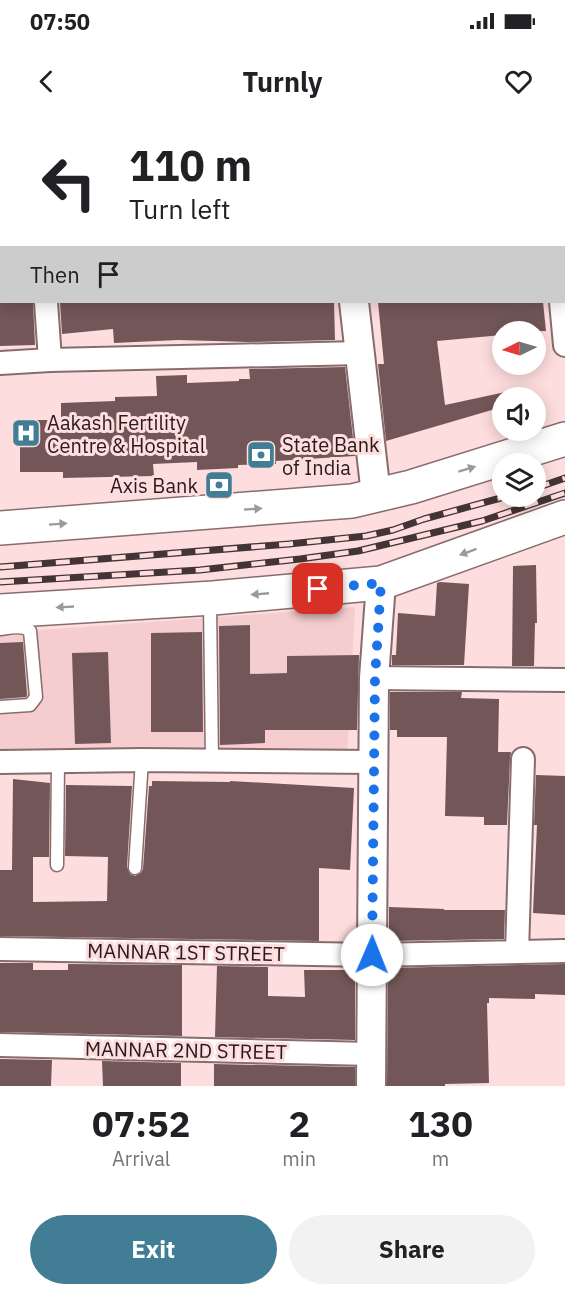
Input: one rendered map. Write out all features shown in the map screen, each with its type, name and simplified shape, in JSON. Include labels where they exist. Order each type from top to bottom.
[{"type":"main road","points":[[0,528],[352,501],[411,487],[565,439]]},
{"type":"main road","points":[[0,611],[213,598],[381,583],[565,517]]},
{"type":"street","points":[[46,303],[50,360]]},
{"type":"street","points":[[354,303],[376,495]]},
{"type":"street","points":[[561,303],[565,345]]},
{"type":"street","points":[[0,363],[360,353]]},
{"type":"street","points":[[371,1086],[375,678],[381,583]]},
{"type":"street","points":[[375,678],[565,680]]},
{"type":"street","points":[[517,952],[523,759]]},
{"type":"street","points":[[0,762],[142,760],[374,762]]},
{"type":"street","name":"MANNAR 1ST STREET","points":[[0,949],[372,955],[565,951]]},
{"type":"street","name":"MANNAR 2ND STREET","points":[[0,1045],[371,1054]]},
{"type":"lane","points":[[213,598],[210,606],[213,761]]},
{"type":"lane","points":[[0,629],[21,627],[30,631],[36,697],[30,705],[0,707]]},
{"type":"lane","points":[[135,868],[142,760]]},
{"type":"lane","points":[[57,864],[58,761]]},
{"type":"shaded area","points":[[355,607],[347,758],[0,763],[0,633]]},
{"type":"building","points":[[0,303],[33,303],[35,345],[0,346]]},
{"type":"building","points":[[60,303],[334,303],[335,340],[249,342],[178,340],[114,343],[113,329],[62,334]]},
{"type":"building","points":[[378,303],[543,303],[545,321],[492,321],[492,336],[437,341],[445,405],[492,395],[492,410],[386,441],[378,364],[384,364]]},
{"type":"building","points":[[345,367],[355,456],[276,461],[276,464],[238,465],[238,468],[197,470],[197,462],[153,464],[154,476],[63,478],[63,472],[20,472],[20,420],[61,420],[61,403],[115,401],[115,397],[157,396],[156,376],[187,375],[187,383],[239,381],[239,379],[250,379],[249,369]]},
{"type":"building","points":[[536,565],[537,623],[535,623],[534,666],[512,666],[513,566]]},
{"type":"building","points":[[437,583],[469,584],[464,665],[392,665],[392,655],[396,655],[398,613],[435,616]]},
{"type":"building","points":[[250,625],[250,674],[287,673],[287,656],[359,655],[357,730],[265,730],[265,743],[220,745],[219,626]]},
{"type":"building","points":[[202,632],[203,732],[151,732],[151,633]]},
{"type":"building","points":[[23,642],[27,695],[26,697],[0,699],[0,643]]},
{"type":"building","points":[[108,652],[111,743],[75,744],[72,653]]},
{"type":"building","points":[[390,692],[462,692],[461,698],[499,699],[498,752],[511,752],[507,825],[484,825],[484,817],[445,816],[447,737],[397,737],[397,730],[390,730]]},
{"type":"building","points":[[536,775],[565,776],[565,915],[533,913],[537,825],[534,825]]},
{"type":"building","points":[[13,779],[50,783],[49,857],[33,857],[33,902],[107,901],[108,857],[65,856],[66,785],[132,786],[127,867],[130,874],[135,876],[143,869],[149,786],[152,786],[152,781],[230,781],[354,788],[350,870],[319,868],[319,941],[0,936],[0,870],[12,870]]},
{"type":"building","points":[[389,907],[505,910],[504,939],[389,941]]},
{"type":"building","points":[[0,963],[33,963],[33,970],[68,970],[68,964],[182,965],[182,1036],[0,1032]]},
{"type":"building","points":[[565,964],[565,995],[535,994],[535,999],[489,998],[489,1003],[487,1003],[489,1083],[387,1086],[388,968]]},
{"type":"building","points":[[217,966],[268,967],[268,996],[305,997],[304,970],[355,970],[355,1040],[215,1037]]},
{"type":"building","points":[[0,1059],[52,1060],[51,1086],[0,1086]]},
{"type":"building","points":[[102,1061],[181,1063],[181,1086],[103,1086]]},
{"type":"building","points":[[214,1064],[355,1067],[355,1086],[214,1086]]},
{"type":"railway","points":[[546,485],[565,478]]},
{"type":"railway","points":[[0,582],[200,570],[358,551],[482,521],[565,493]]},
{"type":"railway","points":[[0,567],[366,536],[492,500]]},
{"type":"place","name":"Aakash Fertility Centre & Hospital","points":[[26,433]]},
{"type":"place","name":"State Bank of India","points":[[261,455]]},
{"type":"place","name":"Axis Bank","points":[[219,485]]},
{"type":"route","points":[[318,589],[381,583],[375,678],[372,955]]}]
